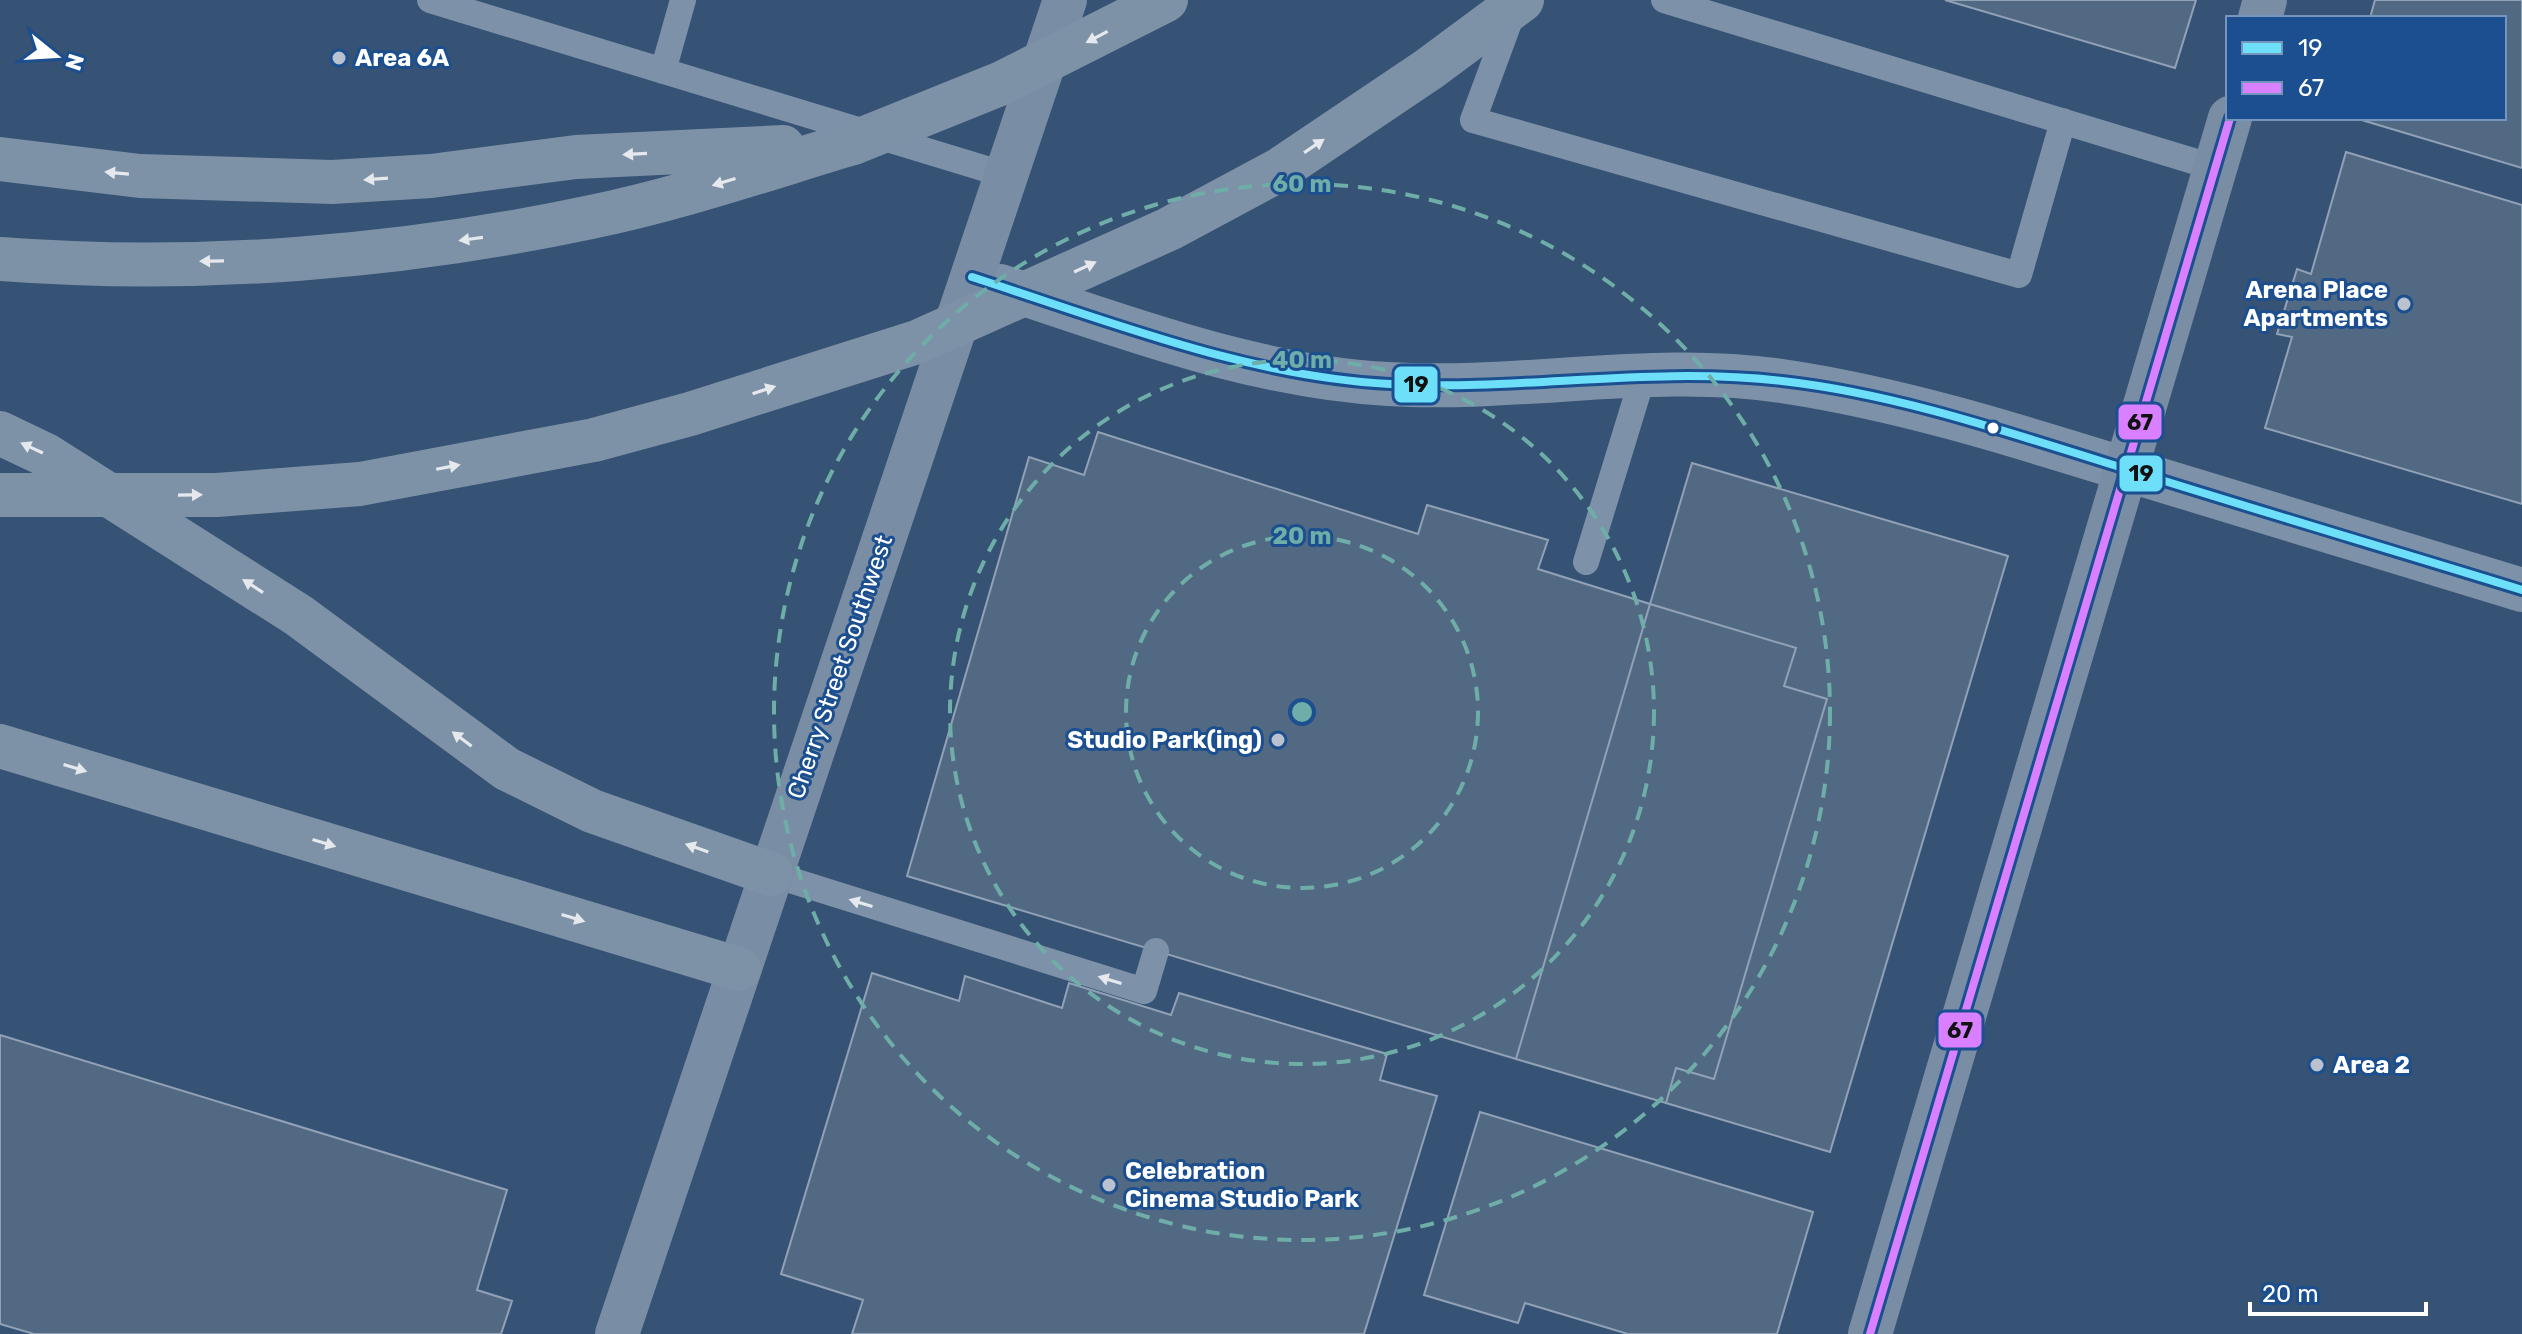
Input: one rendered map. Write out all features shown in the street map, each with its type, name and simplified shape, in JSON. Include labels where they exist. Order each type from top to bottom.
[{"type":"highway","points":[[0,259],[214,261],[330,256],[450,241],[593,217],[853,143],[1002,83],[1166,0]]},
{"type":"highway","points":[[0,495],[217,495],[360,484],[594,440],[690,414],[917,342],[1169,229],[1279,170],[1429,69],[1519,0]]},
{"type":"highway","points":[[0,159],[140,176],[332,182],[431,176],[576,157],[853,143]]},
{"type":"highway","points":[[0,433],[46,455],[298,615],[507,769],[592,811],[771,874]]},
{"type":"highway","points":[[0,746],[739,969]]},
{"type":"main road","name":"Cherry Street Southwest","points":[[617,1334],[1065,0]]},
{"type":"main road","points":[[1870,1334],[2229,120]]},
{"type":"street","points":[[972,277],[1126,327],[1332,379],[1454,386],[1643,376],[1784,381],[1844,392],[1999,430],[2522,590]]},
{"type":"lane","points":[[430,0],[1006,175]]},
{"type":"lane","points":[[663,71],[683,0]]},
{"type":"lane","points":[[1519,0],[1473,120],[2019,275],[2063,121]]},
{"type":"lane","points":[[1664,0],[2216,168]]},
{"type":"lane","points":[[1732,0],[1753,28]]},
{"type":"lane","points":[[1586,562],[1643,376]]},
{"type":"lane","points":[[771,874],[1144,991],[1156,951]]},
{"type":"building","points":[[1945,0],[2196,0],[2175,68]]},
{"type":"building","points":[[2375,0],[2522,0],[2522,168],[2362,120],[2506,120],[2506,16],[2371,16]]},
{"type":"building","name":"Arena Place Apartments","points":[[2346,152],[2522,205],[2522,504],[2265,428],[2292,337],[2277,334],[2297,269],[2311,274]]},
{"type":"building","name":"Studio Park(ing)","points":[[1098,432],[1418,534],[1427,505],[1548,540],[1538,569],[1650,604],[1516,1059],[907,876],[1029,457],[1084,475]]},
{"type":"building","points":[[1692,463],[2008,556],[1830,1152],[1666,1103],[1676,1068],[1714,1079],[1827,699],[1784,686],[1796,648],[1650,604]]},
{"type":"building","points":[[1650,604],[1796,648],[1784,686],[1827,699],[1714,1079],[1676,1068],[1666,1103],[1516,1059]]},
{"type":"building","name":"Celebration Cinema Studio Park","points":[[872,973],[959,1001],[965,976],[1062,1008],[1069,983],[1171,1015],[1179,993],[1387,1054],[1380,1080],[1437,1096],[1364,1334],[852,1334],[863,1300],[781,1274]]},
{"type":"building","points":[[0,1035],[507,1190],[477,1290],[512,1301],[501,1334],[34,1334],[0,1324]]},
{"type":"building","points":[[1480,1112],[1813,1212],[1777,1334],[1628,1334],[1525,1303],[1518,1323],[1424,1295]]},
{"type":"transit line","name":"67","points":[[1870,1334],[2229,120]]},
{"type":"transit line","name":"19","points":[[972,277],[1178,344],[1284,370],[1337,379],[1439,385],[1635,377],[1733,377],[1782,381],[1869,395],[1997,429],[2522,590]]},
{"type":"place","name":"Area 6A","points":[[339,58]]},
{"type":"place","name":"Arena Place Apartments","points":[[2404,304]]},
{"type":"place","name":"Studio Park(ing)","points":[[1278,740]]},
{"type":"place","name":"Area 2","points":[[2317,1065]]},
{"type":"place","name":"Celebration Cinema Studio Park","points":[[1109,1185]]}]
